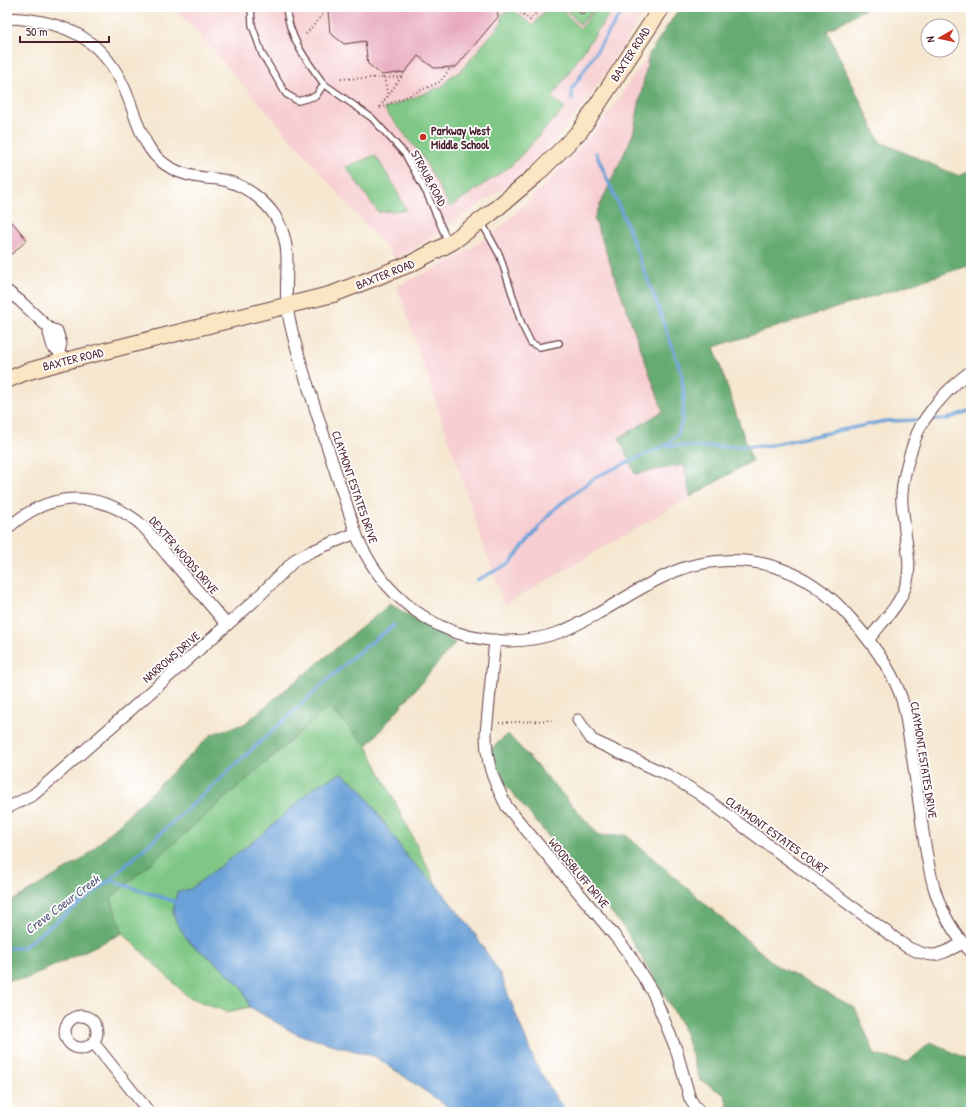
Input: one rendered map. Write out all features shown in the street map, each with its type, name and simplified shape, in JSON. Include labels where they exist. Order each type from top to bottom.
[{"type":"main road","name":"BAXTER ROAD","points":[[7,380],[60,356],[287,307],[334,294],[370,281],[412,263],[449,244],[481,221],[536,175],[580,131],[662,7]]},
{"type":"street","points":[[7,13],[7,18]]},
{"type":"street","name":"CLAYMONT ESTATES DRIVE","points":[[7,18],[25,18],[50,22],[81,36],[100,50],[115,69],[127,94],[137,126],[151,152],[180,174],[199,178],[229,181],[252,193],[272,211],[283,231],[287,246],[287,307],[293,336],[356,533],[364,553],[388,586],[405,604],[425,618],[448,629],[478,638],[495,640],[522,640],[558,633],[666,576],[685,568],[710,562],[750,561],[775,566],[796,575],[816,586],[845,612],[869,639],[892,678],[903,702],[928,869],[935,894],[944,914],[963,943],[971,952]]},
{"type":"street","points":[[7,291],[50,329],[49,333],[53,347],[60,356]]},
{"type":"street","points":[[869,639],[898,603],[907,581],[909,554],[904,524],[902,494],[906,468],[913,446],[924,420],[957,381],[971,371]]},
{"type":"street","name":"DEXTER WOODS DRIVE","points":[[7,529],[18,519],[34,509],[48,503],[66,499],[83,499],[100,502],[117,508],[138,522],[227,624]]},
{"type":"street","name":"NARROWS DRIVE","points":[[7,808],[33,794],[51,780],[227,624],[254,602],[296,559],[312,550],[356,533]]},
{"type":"street","name":"WOODSBLUFF DRIVE","points":[[495,640],[486,732],[486,747],[489,768],[507,807],[629,954],[653,993],[666,1021],[676,1049],[690,1100],[699,1112]]},
{"type":"street","name":"CLAYMONT ESTATES COURT","points":[[578,720],[592,740],[668,775],[698,793],[907,947],[922,954],[933,956],[963,943]]},
{"type":"street","points":[[93,1042],[149,1112]]},
{"type":"lane","points":[[251,7],[252,25],[262,54],[286,94],[298,101],[316,96],[324,84]]},
{"type":"lane","name":"STRAUB ROAD","points":[[286,7],[297,47],[324,84],[372,118],[405,154],[427,194],[449,244]]},
{"type":"lane","points":[[579,7],[582,10],[585,7]]},
{"type":"lane","points":[[481,221],[500,256],[522,325],[531,343],[539,347],[558,343]]},
{"type":"path","points":[[306,34],[329,7]]},
{"type":"path","points":[[497,12],[511,7]]},
{"type":"path","points":[[514,7],[530,20],[541,7]]},
{"type":"path","points":[[405,72],[380,108],[440,82],[451,67]]},
{"type":"path","points":[[341,79],[402,76]]},
{"type":"path","points":[[384,77],[388,97]]},
{"type":"path","points":[[494,724],[554,720]]},
{"type":"shaded area","name":"Parkway West Middle School","points":[[175,7],[648,7],[589,98],[548,148],[527,169],[502,189],[413,250],[395,258]]},
{"type":"shaded area","points":[[649,54],[633,134],[594,218],[663,411],[619,438],[635,474],[684,465],[690,497],[504,605],[397,286],[455,259],[496,232],[544,186],[603,121]]},
{"type":"green space","points":[[548,7],[560,7],[580,29],[597,7],[614,7],[552,97],[565,108],[511,166],[450,207],[422,156],[384,109],[443,86],[451,76],[460,72],[502,22],[501,14],[513,10],[533,25]]},
{"type":"green space","points":[[564,7],[596,7],[580,25]]},
{"type":"green space","points":[[680,7],[868,7],[827,31],[880,142],[959,176],[971,171],[971,265],[714,347],[752,461],[690,497],[684,465],[635,474],[619,438],[663,411],[594,218],[633,134],[649,54]]},
{"type":"green space","points":[[375,155],[394,185],[406,210],[378,212],[346,167]]},
{"type":"green space","points":[[390,604],[455,643],[367,746],[329,707],[111,898],[123,933],[26,979],[7,980],[7,904],[83,859],[212,734],[244,724]]},
{"type":"green space","points":[[329,707],[367,746],[437,886],[408,858],[361,789],[342,773],[314,787],[263,834],[190,889],[177,892],[173,912],[176,922],[190,943],[219,965],[242,987],[250,1007],[227,1012],[187,996],[123,933],[110,898]]},
{"type":"green space","points":[[508,734],[600,836],[626,835],[777,966],[855,1008],[875,1055],[908,1062],[931,1042],[971,1061],[971,1112],[729,1112],[725,1095],[700,1080],[682,1025],[624,928],[500,778],[486,753]]},
{"type":"water","points":[[342,773],[361,789],[408,858],[437,886],[471,928],[500,974],[534,1060],[566,1112],[455,1112],[376,1057],[296,1034],[250,1007],[242,987],[219,965],[190,943],[176,922],[173,912],[177,892],[190,889],[263,834],[314,787]]},
{"type":"building","points":[[331,7],[497,7],[498,17],[456,67],[434,68],[418,56],[405,72],[382,75],[368,64],[365,41],[344,44],[330,33],[328,10]]},
{"type":"building","points":[[12,222],[27,240],[12,254],[7,248],[7,227]]},
{"type":"waterway","points":[[572,99],[572,89],[625,7]]},
{"type":"waterway","points":[[477,580],[509,564],[554,509],[597,476],[667,445],[678,434],[682,421],[684,398],[682,374],[627,225],[596,153]]},
{"type":"waterway","points":[[928,420],[947,419],[971,410]]},
{"type":"waterway","points":[[667,445],[701,447],[765,446],[885,421],[922,420]]},
{"type":"waterway","points":[[110,880],[355,655],[394,625]]},
{"type":"waterway","name":"Creve Coeur Creek","points":[[7,948],[22,948],[110,880],[179,903]]},
{"type":"place","name":"Parkway West Middle School","points":[[423,137]]}]
